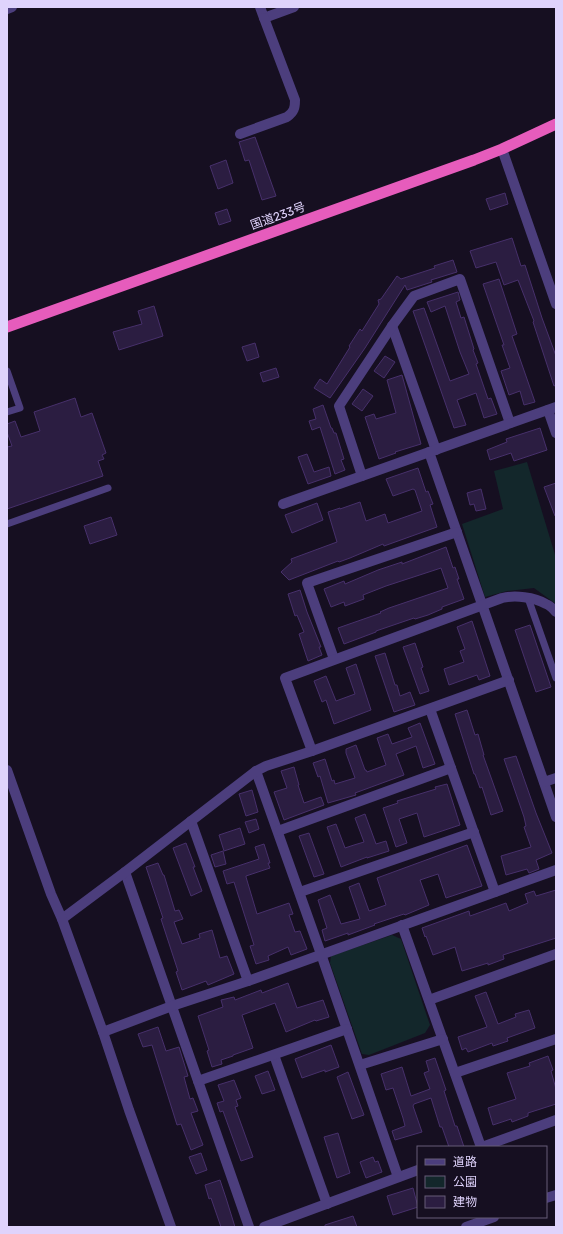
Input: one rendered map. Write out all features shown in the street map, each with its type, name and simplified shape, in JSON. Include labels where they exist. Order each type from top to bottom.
[{"type":"highway","name":"国道233号","points":[[7,327],[502,149],[556,124]]},
{"type":"street","points":[[7,9],[12,7]]},
{"type":"street","points":[[240,134],[287,117],[295,108],[295,100],[260,7]]},
{"type":"street","points":[[264,18],[294,7]]},
{"type":"street","points":[[502,149],[556,304]]},
{"type":"street","points":[[362,476],[339,406],[392,326],[414,296],[460,279],[510,423]]},
{"type":"street","points":[[392,326],[433,451],[457,532],[556,817]]},
{"type":"street","points":[[283,504],[552,408],[556,433]]},
{"type":"street","points":[[334,659],[307,583],[457,532]]},
{"type":"street","points":[[312,752],[286,678],[334,659],[510,596],[528,598],[546,604],[556,612]]},
{"type":"street","points":[[62,919],[256,771],[266,766],[312,752],[509,680]]},
{"type":"street","points":[[430,709],[495,892]]},
{"type":"street","points":[[278,832],[451,768]]},
{"type":"street","points":[[7,770],[51,894],[62,919],[103,1032],[171,1227]]},
{"type":"street","points":[[256,771],[300,892],[398,1177]]},
{"type":"street","points":[[544,782],[556,778]]},
{"type":"street","points":[[191,821],[248,980]]},
{"type":"street","points":[[300,892],[474,832]]},
{"type":"street","points":[[103,1032],[172,1006],[556,870]]},
{"type":"street","points":[[125,872],[250,1227]]},
{"type":"street","points":[[402,925],[481,1146]]},
{"type":"street","points":[[429,1000],[556,954]]},
{"type":"street","points":[[198,1081],[347,1029]]},
{"type":"street","points":[[360,1065],[443,1039]]},
{"type":"street","points":[[455,1073],[556,1039]]},
{"type":"street","points":[[274,1055],[326,1204]]},
{"type":"street","points":[[484,1146],[556,1120]]},
{"type":"street","points":[[264,1227],[417,1170]]},
{"type":"street","points":[[466,1227],[491,1218]]},
{"type":"lane","points":[[7,371],[20,408],[7,412]]},
{"type":"lane","points":[[7,524],[108,488]]},
{"type":"lane","points":[[528,598],[556,678]]},
{"type":"green space","points":[[527,462],[556,558],[556,604],[534,588],[507,591],[485,597],[462,524],[503,509],[494,471]]},
{"type":"green space","points":[[392,935],[401,939],[430,1025],[425,1033],[369,1055],[362,1054],[330,963],[331,956]]},
{"type":"building","points":[[255,137],[276,196],[262,200],[249,160],[245,161],[239,142]]},
{"type":"building","points":[[226,160],[233,183],[218,189],[210,166]]},
{"type":"building","points":[[505,193],[508,204],[490,210],[486,199]]},
{"type":"building","points":[[227,209],[231,221],[219,225],[215,213]]},
{"type":"building","points":[[512,238],[521,266],[525,265],[556,356],[556,385],[554,386],[533,322],[534,321],[518,280],[504,285],[496,262],[476,268],[470,251]]},
{"type":"building","points":[[453,260],[457,272],[431,280],[432,282],[407,290],[405,285],[365,348],[330,398],[314,388],[320,379],[327,384],[360,329],[362,331],[379,304],[378,300],[381,299],[397,276],[401,279],[435,268],[434,266]]},
{"type":"building","points":[[499,279],[517,334],[512,336],[535,402],[524,405],[520,391],[509,395],[501,371],[510,368],[502,345],[504,345],[483,284]]},
{"type":"building","points":[[458,292],[460,300],[456,302],[461,318],[464,317],[478,363],[476,364],[488,399],[491,398],[497,414],[484,418],[476,393],[457,400],[466,425],[454,428],[413,311],[424,308],[450,381],[469,374],[445,306],[431,312],[427,302]]},
{"type":"building","points":[[154,306],[163,336],[119,350],[113,332],[142,324],[138,311]]},
{"type":"building","points":[[255,343],[259,357],[247,361],[242,347]]},
{"type":"building","points":[[385,356],[395,362],[384,378],[374,371]]},
{"type":"building","points":[[276,368],[279,377],[263,382],[260,373]]},
{"type":"building","points":[[402,375],[421,444],[395,452],[396,453],[379,459],[365,417],[374,414],[376,419],[396,413],[387,380]]},
{"type":"building","points":[[363,389],[373,396],[362,411],[352,404]]},
{"type":"building","points":[[75,398],[81,417],[92,413],[106,453],[102,455],[104,459],[98,461],[103,476],[7,509],[7,447],[12,446],[7,432],[7,424],[15,421],[21,437],[40,431],[34,412]]},
{"type":"building","points":[[323,405],[331,428],[334,433],[336,433],[344,459],[341,460],[345,470],[335,474],[320,427],[312,430],[309,421],[316,419],[313,409]]},
{"type":"building","points":[[540,428],[547,450],[514,461],[511,453],[490,460],[487,450],[507,442],[506,439]]},
{"type":"building","points":[[307,454],[314,472],[329,467],[331,476],[308,484],[298,457]]},
{"type":"building","points":[[418,468],[426,492],[428,491],[433,504],[430,505],[437,527],[384,546],[383,544],[350,558],[339,562],[338,561],[289,580],[281,572],[292,562],[291,559],[337,542],[328,512],[360,502],[366,521],[385,514],[388,523],[422,511],[415,490],[413,489],[393,496],[386,479]]},
{"type":"building","points":[[556,483],[556,516],[555,516],[544,487]]},
{"type":"building","points":[[481,489],[486,509],[476,511],[474,504],[470,505],[467,493]]},
{"type":"building","points":[[317,503],[323,520],[292,533],[285,515]]},
{"type":"building","points":[[111,517],[117,535],[90,544],[84,526]]},
{"type":"building","points":[[446,547],[453,568],[455,567],[459,579],[457,579],[464,599],[442,607],[442,609],[428,615],[414,618],[376,631],[344,644],[338,628],[381,613],[380,612],[389,608],[448,588],[441,568],[363,595],[364,599],[345,606],[344,602],[331,607],[324,589],[344,581],[345,584],[378,570],[402,562],[402,564]]},
{"type":"building","points":[[300,590],[321,647],[319,647],[322,655],[308,661],[299,634],[304,632],[297,615],[295,616],[288,594]]},
{"type":"building","points":[[472,621],[490,676],[479,680],[477,675],[449,685],[444,669],[464,662],[460,651],[465,649],[457,627]]},
{"type":"building","points":[[530,625],[551,687],[536,692],[515,630]]},
{"type":"building","points":[[415,643],[423,667],[421,668],[429,691],[420,694],[403,647]]},
{"type":"building","points":[[385,653],[400,696],[410,692],[415,705],[394,712],[375,656]]},
{"type":"building","points":[[356,664],[371,710],[334,724],[326,700],[322,702],[314,681],[326,676],[336,701],[355,694],[346,668]]},
{"type":"building","points":[[467,710],[475,735],[478,734],[483,755],[503,811],[491,815],[482,787],[480,788],[474,774],[455,714]]},
{"type":"building","points":[[420,723],[435,764],[423,768],[416,746],[396,754],[404,775],[355,793],[356,795],[328,803],[320,776],[318,777],[313,763],[325,759],[332,781],[334,780],[335,784],[355,778],[346,749],[356,745],[367,772],[386,765],[377,738],[388,734],[392,744],[412,737],[408,728]]},
{"type":"building","points":[[516,756],[552,853],[536,860],[539,869],[529,873],[527,869],[506,875],[501,856],[531,847],[524,827],[526,826],[524,817],[504,759]]},
{"type":"building","points":[[294,767],[304,803],[321,797],[324,805],[284,820],[274,792],[287,788],[281,771]]},
{"type":"building","points":[[447,784],[460,825],[424,837],[417,813],[399,819],[407,843],[396,847],[383,808],[398,803],[397,801]]},
{"type":"building","points":[[252,790],[258,812],[246,816],[239,794]]},
{"type":"building","points":[[365,814],[376,844],[386,841],[389,851],[367,857],[341,867],[327,827],[336,824],[345,848],[364,842],[355,818]]},
{"type":"building","points":[[256,819],[259,829],[249,833],[245,822]]},
{"type":"building","points":[[240,828],[245,844],[224,851],[219,835]]},
{"type":"building","points":[[309,833],[324,874],[314,877],[299,836]]},
{"type":"building","points":[[186,843],[202,891],[191,896],[173,848]]},
{"type":"building","points":[[264,844],[270,863],[268,863],[270,868],[246,876],[257,914],[289,903],[293,914],[289,915],[295,932],[300,931],[307,949],[291,955],[288,947],[268,956],[269,960],[256,964],[250,946],[254,945],[234,882],[227,884],[223,871],[259,859],[255,847]]},
{"type":"building","points":[[467,845],[482,886],[446,898],[438,874],[420,880],[429,905],[405,915],[404,914],[374,924],[375,925],[348,935],[348,933],[325,941],[322,930],[327,928],[318,900],[330,895],[341,924],[360,919],[349,887],[359,883],[369,911],[386,905],[377,878]]},
{"type":"building","points":[[223,851],[226,864],[215,867],[211,855]]},
{"type":"building","points":[[158,863],[164,875],[175,911],[179,910],[183,919],[174,922],[182,944],[200,938],[199,934],[212,930],[220,958],[227,956],[234,974],[208,985],[206,981],[182,990],[176,972],[178,971],[161,919],[163,918],[146,867]]},
{"type":"building","points":[[556,890],[556,938],[503,955],[504,959],[488,965],[488,963],[462,971],[455,947],[433,955],[422,928],[469,911],[470,916],[506,903],[509,911],[528,903],[525,894],[534,891],[536,896]]},
{"type":"building","points":[[288,983],[297,1008],[323,1000],[329,1017],[315,1020],[286,1032],[275,1003],[242,1015],[253,1048],[221,1060],[222,1064],[212,1067],[207,1051],[209,1050],[198,1016],[223,1007],[221,1000],[234,997],[235,1000],[261,990],[262,993]]},
{"type":"building","points":[[486,992],[498,1024],[516,1017],[515,1014],[529,1010],[535,1028],[507,1038],[508,1041],[493,1046],[492,1043],[468,1052],[466,1048],[462,1050],[458,1037],[487,1027],[475,996]]},
{"type":"building","points":[[158,1027],[166,1051],[179,1047],[188,1076],[184,1077],[190,1099],[193,1098],[198,1111],[191,1113],[203,1145],[191,1150],[181,1124],[177,1125],[152,1045],[143,1047],[138,1034]]},
{"type":"building","points":[[331,1045],[339,1067],[302,1078],[295,1059]]},
{"type":"building","points":[[548,1056],[553,1070],[551,1071],[556,1089],[556,1104],[528,1113],[528,1116],[512,1122],[511,1119],[493,1125],[488,1108],[516,1099],[507,1073],[530,1066],[529,1063]]},
{"type":"building","points":[[435,1058],[446,1090],[444,1091],[455,1126],[457,1126],[464,1146],[449,1146],[442,1127],[440,1127],[431,1098],[414,1104],[413,1106],[422,1132],[395,1140],[392,1131],[405,1126],[393,1088],[386,1090],[381,1074],[402,1067],[411,1096],[430,1089],[424,1073],[429,1071],[426,1061]]},
{"type":"building","points":[[268,1071],[275,1090],[262,1094],[255,1076]]},
{"type":"building","points":[[348,1072],[364,1115],[352,1119],[337,1077]]},
{"type":"building","points":[[234,1080],[241,1098],[236,1100],[238,1106],[235,1107],[253,1157],[241,1161],[223,1111],[220,1112],[217,1103],[224,1101],[218,1085]]},
{"type":"building","points":[[338,1133],[350,1173],[337,1178],[324,1137]]},
{"type":"building","points":[[201,1153],[207,1170],[196,1174],[189,1157]]},
{"type":"building","points":[[373,1157],[375,1162],[378,1161],[382,1172],[366,1178],[360,1162]]},
{"type":"building","points":[[220,1180],[235,1227],[221,1227],[211,1198],[209,1199],[205,1185]]},
{"type":"building","points":[[413,1188],[417,1207],[393,1215],[387,1196]]},
{"type":"building","points":[[353,1216],[357,1227],[325,1227],[325,1225]]}]
